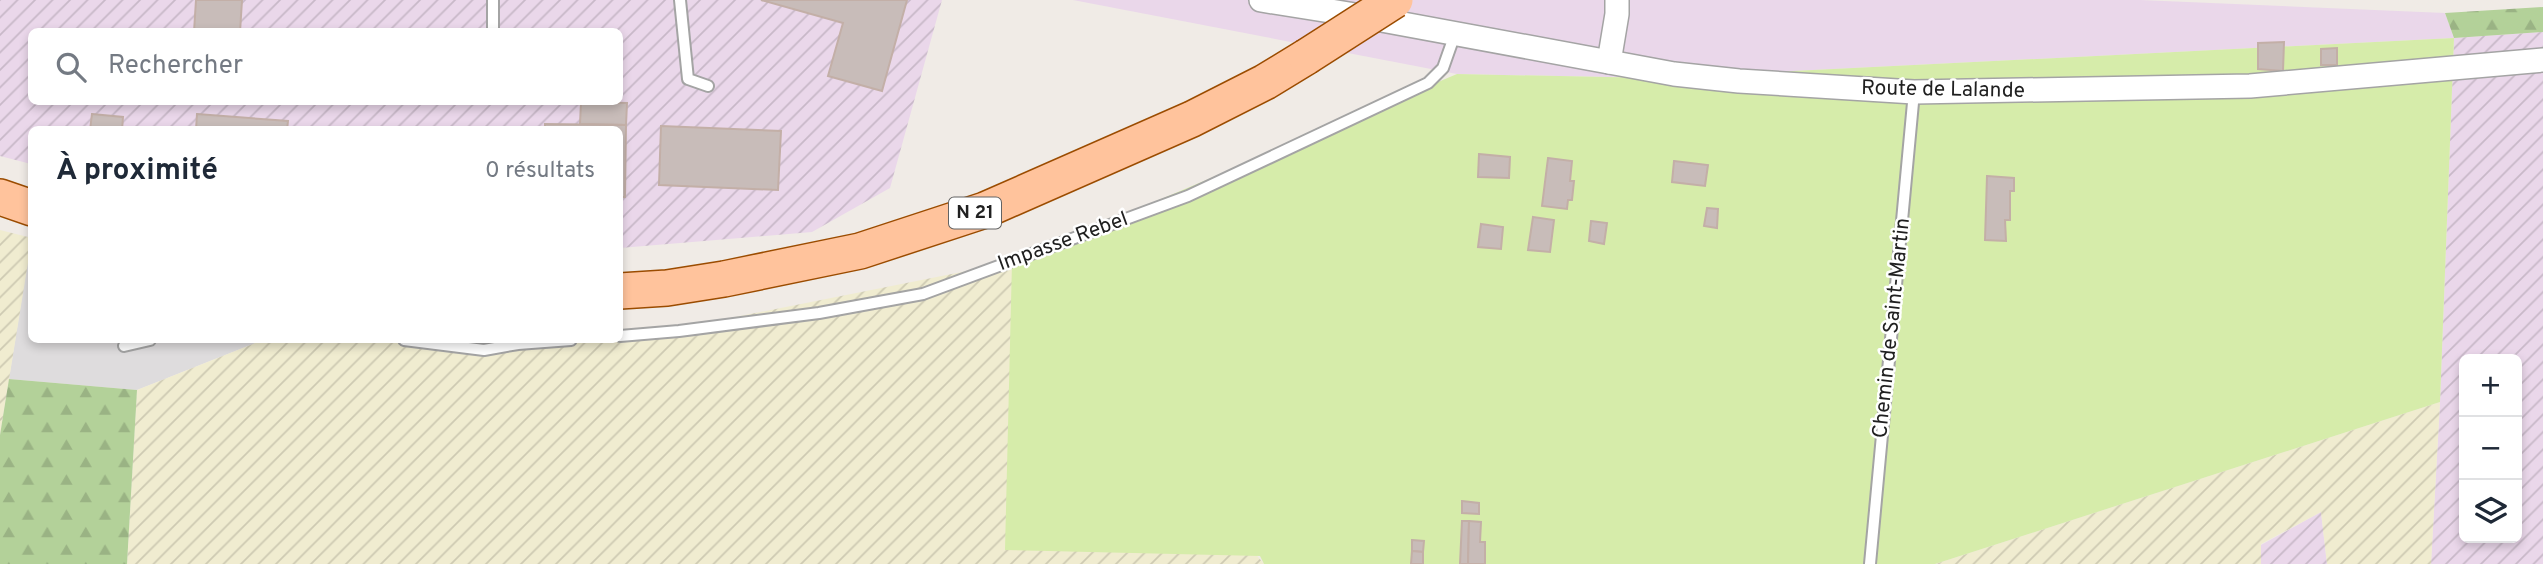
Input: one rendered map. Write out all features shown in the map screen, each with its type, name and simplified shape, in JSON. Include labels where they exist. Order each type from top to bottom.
[{"type":"main road","name":"N 21","points":[[623,291],[712,281],[860,251],[985,210],[1192,119],[1265,82],[1395,0]]},
{"type":"main road","points":[[0,197],[28,207]]},
{"type":"street","name":"Route de Lalande","points":[[1261,0],[1674,74],[1739,81],[1914,92],[2250,86],[2543,60]]},
{"type":"street","points":[[1609,62],[1618,15],[1617,0]]},
{"type":"lane","points":[[493,0],[493,28]]},
{"type":"lane","points":[[680,0],[688,79],[708,86]]},
{"type":"lane","name":"Impasse Rebel","points":[[623,336],[819,313],[923,294],[1188,196],[1428,83],[1443,68],[1455,33]]},
{"type":"lane","name":"Chemin de Saint-Martin","points":[[1870,564],[1914,92]]},
{"type":"lane","points":[[124,346],[137,343]]},
{"type":"lane","points":[[426,343],[484,351],[531,343]]},
{"type":"shaded area","points":[[0,0],[942,0],[890,188],[812,232],[623,248],[623,126],[28,126],[28,163],[0,156]]},
{"type":"shaded area","points":[[1073,0],[2140,0],[2445,13],[2454,38],[1655,78],[1457,74]]},
{"type":"shaded area","points":[[2543,32],[2543,564],[2431,564],[2454,38]]},
{"type":"shaded area","points":[[0,230],[28,237],[28,263],[0,435]]},
{"type":"shaded area","points":[[28,259],[28,343],[255,343],[137,390],[9,379]]},
{"type":"shaded area","points":[[1012,262],[1264,564],[127,564],[137,390],[255,343],[623,343],[623,339]]},
{"type":"shaded area","points":[[2440,402],[2431,564],[2327,564],[2321,512],[2261,544],[2261,564],[1935,564]]},
{"type":"shaded area","points":[[2321,512],[2327,564],[2261,564],[2261,545]]},
{"type":"green space","points":[[2543,7],[2543,32],[2454,38],[2445,13]]},
{"type":"green space","points":[[2454,38],[2440,402],[1935,564],[1264,564],[1260,556],[1005,550],[1012,262],[1457,74],[1655,78]]},
{"type":"green space","points":[[9,379],[137,390],[127,564],[0,564],[0,435]]},
{"type":"building","points":[[196,0],[242,0],[240,28],[194,28]]},
{"type":"building","points":[[761,0],[907,0],[882,91],[828,76],[843,23]]},
{"type":"building","points":[[2284,42],[2283,71],[2258,69],[2258,43]]},
{"type":"building","points":[[2337,48],[2337,65],[2321,65],[2321,49]]},
{"type":"building","points":[[627,103],[626,125],[580,124],[581,105]]},
{"type":"building","points":[[92,114],[123,117],[122,126],[90,126]]},
{"type":"building","points":[[197,114],[288,121],[287,126],[196,126]]},
{"type":"building","points":[[626,125],[625,197],[623,126],[545,126]]},
{"type":"building","points":[[661,126],[781,131],[778,190],[659,185]]},
{"type":"building","points":[[1479,154],[1510,157],[1509,178],[1478,177]]},
{"type":"building","points":[[1548,158],[1572,161],[1570,181],[1574,181],[1572,200],[1568,200],[1567,209],[1542,206]]},
{"type":"building","points":[[1674,161],[1708,165],[1705,186],[1672,182]]},
{"type":"building","points":[[1987,176],[2014,178],[2014,191],[2010,191],[2010,220],[2005,220],[2006,241],[1985,240]]},
{"type":"building","points":[[1707,208],[1718,209],[1717,228],[1704,226]]},
{"type":"building","points":[[1533,217],[1554,220],[1550,252],[1528,250]]},
{"type":"building","points":[[1591,221],[1607,223],[1604,244],[1589,241]]},
{"type":"building","points":[[1481,224],[1503,227],[1501,249],[1478,247]]},
{"type":"building","points":[[1462,501],[1479,503],[1479,514],[1462,513]]},
{"type":"building","points":[[1462,521],[1469,521],[1468,564],[1460,564]]},
{"type":"building","points":[[1469,521],[1481,522],[1480,542],[1485,542],[1485,564],[1468,564]]},
{"type":"building","points":[[1412,540],[1424,541],[1423,552],[1412,551]]},
{"type":"building","points":[[1412,551],[1423,552],[1423,564],[1411,564]]}]
